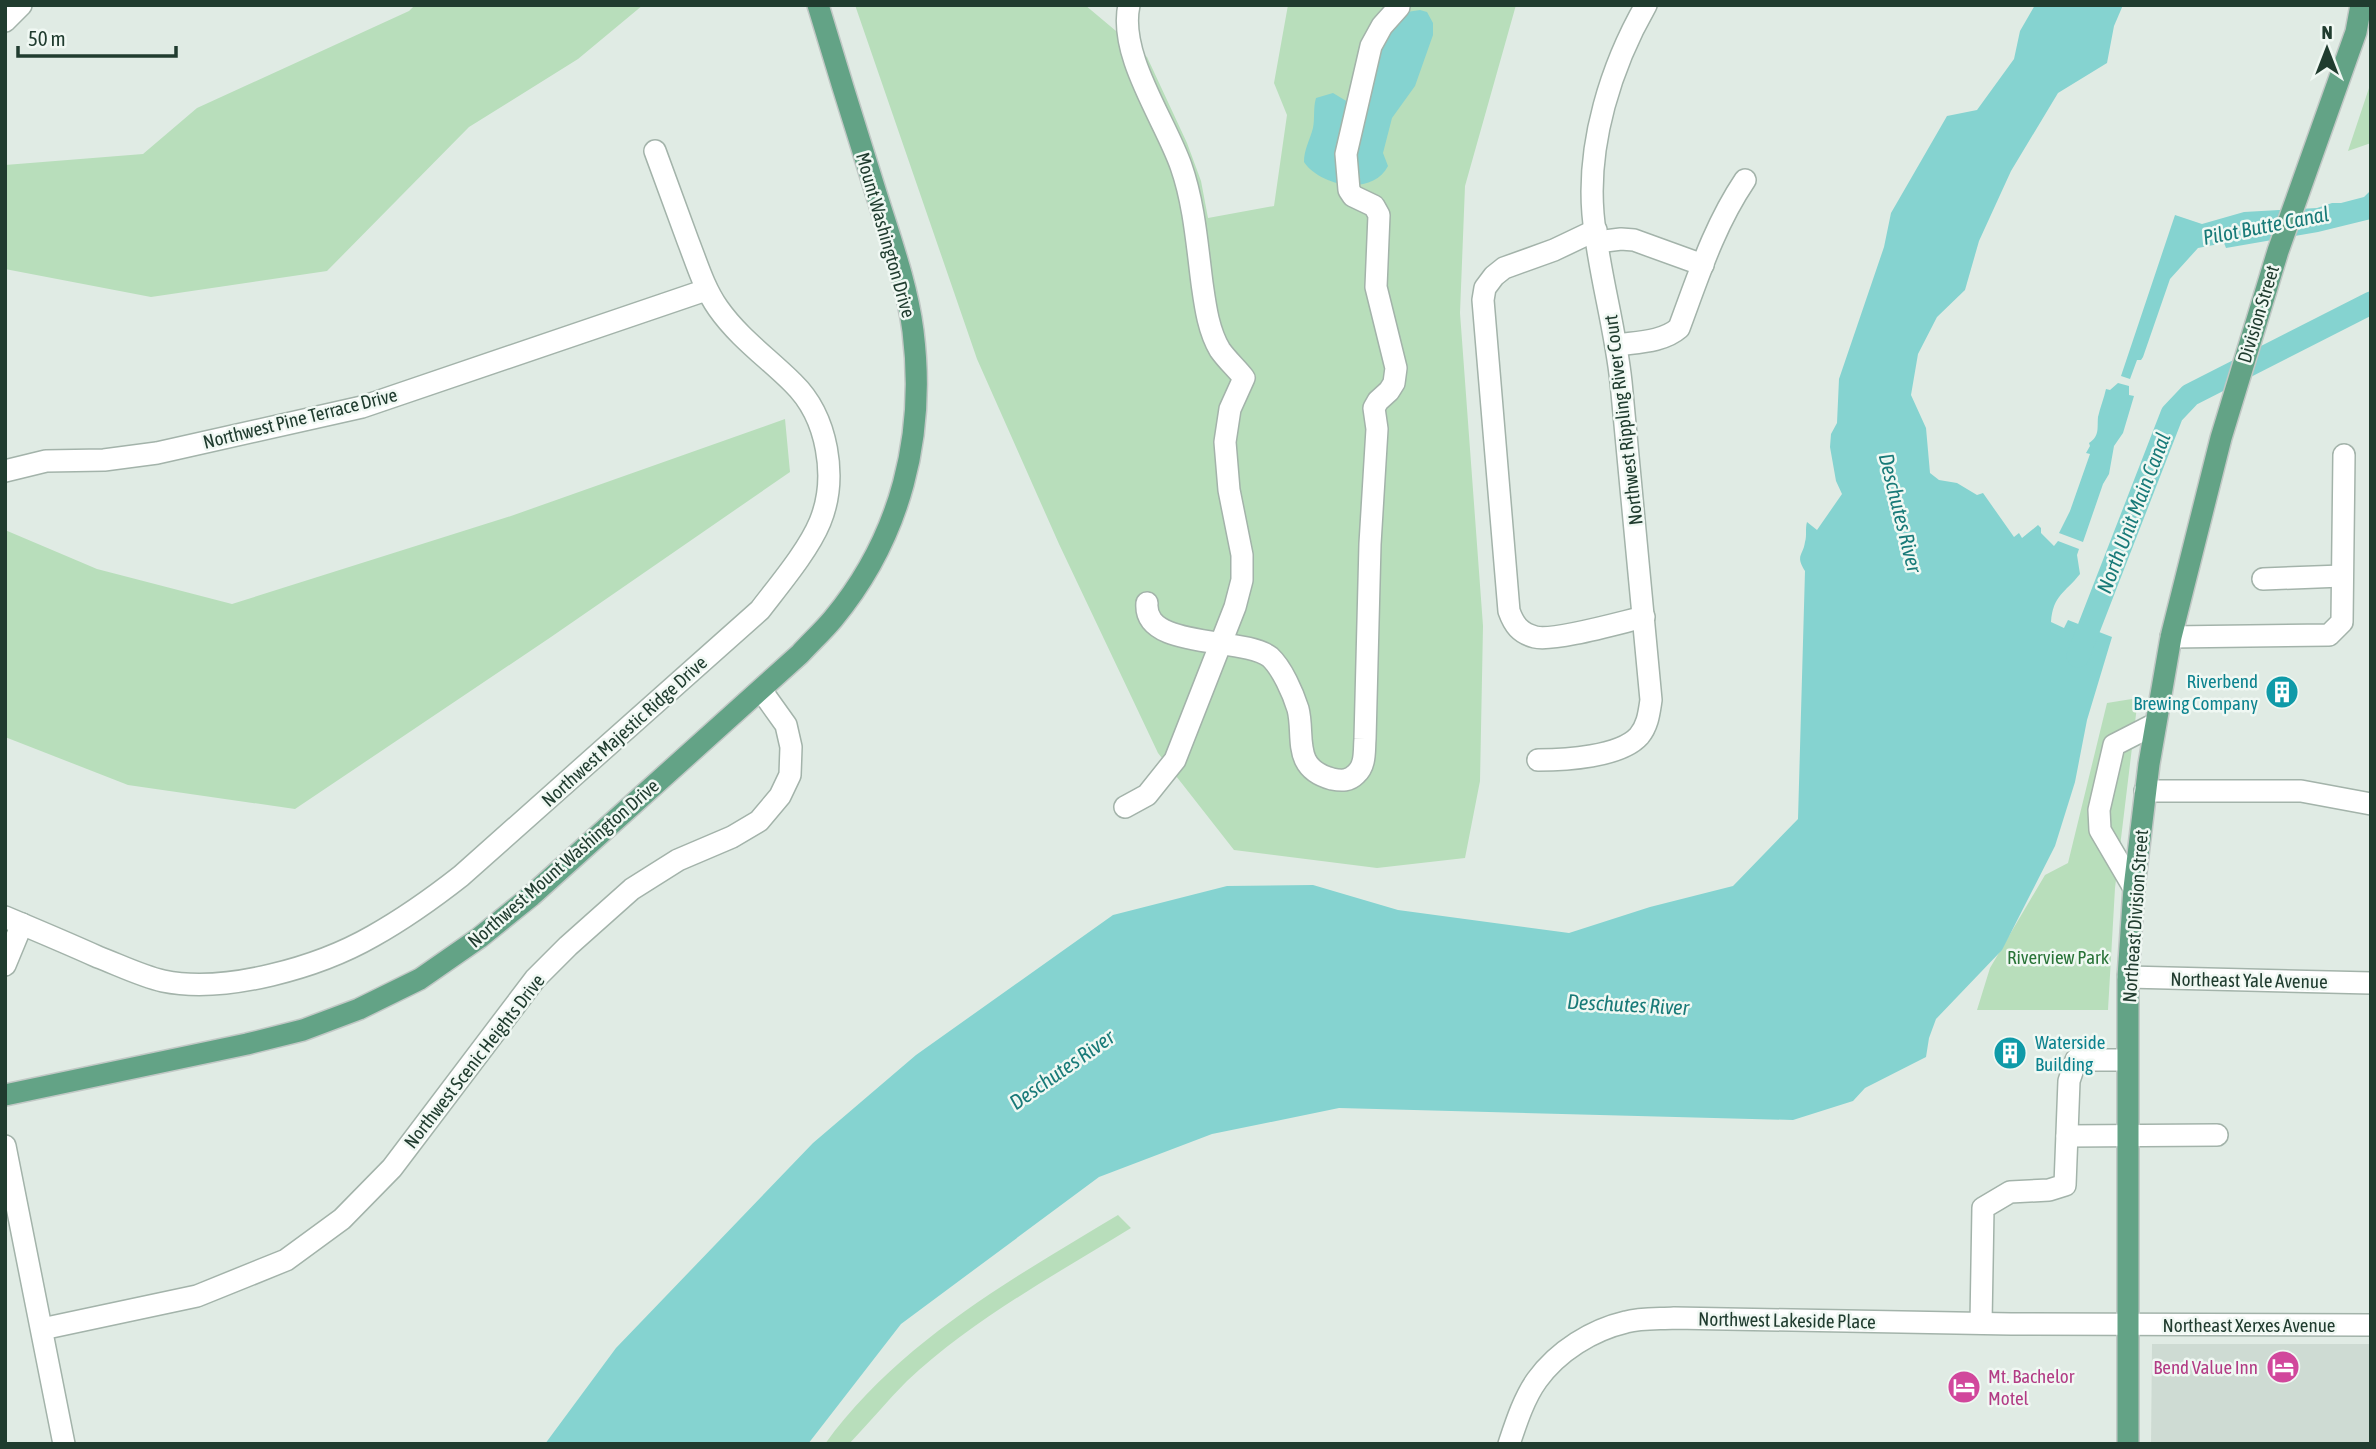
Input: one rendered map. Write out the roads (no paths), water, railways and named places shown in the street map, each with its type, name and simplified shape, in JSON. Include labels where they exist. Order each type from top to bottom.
[{"type":"main road","name":"Mount Washington Drive","points":[[818,5],[900,271],[912,329],[917,409],[903,487],[887,533],[866,574],[833,619]]},
{"type":"main road","name":"Division Street","points":[[2356,32],[2361,5]]},
{"type":"main road","name":"Division Street","points":[[2232,399],[2295,200],[2356,32],[2371,5]]},
{"type":"main road","name":"Northeast Division Street","points":[[2128,1444],[2127,1060],[2128,977],[2134,888],[2145,791],[2171,637],[2232,399]]},
{"type":"main road","name":"Northwest Mount Washington Drive","points":[[5,1095],[303,1030],[359,1009],[420,979],[479,938],[531,896],[761,690],[833,619]]},
{"type":"street","points":[[5,21],[21,5]]},
{"type":"street","points":[[1125,807],[1147,795],[1174,760],[1235,607],[1242,580],[1242,555],[1228,490],[1225,442],[1230,409],[1244,378],[1220,349],[1206,312],[1191,202],[1170,135],[1138,69],[1128,33],[1129,5]]},
{"type":"street","name":"Northwest Rippling River Court","points":[[1538,760],[1566,760],[1623,748],[1638,737],[1648,721],[1651,700],[1617,345],[1596,236],[1593,180],[1606,102],[1620,59],[1646,5]]},
{"type":"street","points":[[1147,603],[1146,612],[1152,622],[1162,630],[1194,639],[1251,648],[1270,657],[1280,671],[1298,710],[1299,737],[1309,766],[1324,777],[1338,780],[1348,780],[1357,773],[1363,764],[1365,738],[1370,544],[1377,429],[1374,408],[1394,383],[1396,368],[1376,287],[1379,215],[1374,206],[1349,190],[1346,153],[1371,46],[1382,26],[1399,7]]},
{"type":"street","name":"Northwest Majestic Ridge Drive","points":[[14,920],[163,981],[203,985],[249,981],[309,964],[371,938],[420,908],[461,876],[760,610],[786,576],[819,524],[826,503],[827,457],[822,429],[808,402],[795,385],[730,324],[706,290],[655,151]]},
{"type":"street","points":[[1617,345],[1672,335],[1679,328],[1727,206],[1745,180]]},
{"type":"street","points":[[1644,617],[1546,638],[1522,632],[1514,623],[1509,611],[1483,300],[1485,288],[1504,268],[1596,236],[1634,240],[1703,265]]},
{"type":"street","name":"Northwest Pine Terrace Drive","points":[[5,471],[46,461],[104,460],[157,453],[362,407],[706,290]]},
{"type":"street","points":[[2171,637],[2329,635],[2342,622],[2344,455]]},
{"type":"street","points":[[2263,579],[2342,576]]},
{"type":"street","name":"Northwest Scenic Heights Drive","points":[[42,1329],[197,1296],[286,1260],[342,1219],[391,1168],[535,979],[568,946],[632,889],[678,860],[732,837],[759,821],[780,796],[790,775],[791,747],[786,724],[761,690]]},
{"type":"street","points":[[2134,888],[2100,830],[2099,810],[2115,744],[2155,724]]},
{"type":"street","points":[[2145,791],[2301,791],[2371,804]]},
{"type":"street","points":[[5,965],[14,920]]},
{"type":"street","name":"Northeast Yale Avenue","points":[[2128,977],[2371,983]]},
{"type":"street","points":[[1982,1323],[1983,1208],[2010,1192],[2049,1190],[2065,1185],[2068,1081],[2076,1060],[2127,1060]]},
{"type":"street","points":[[2067,1136],[2217,1135]]},
{"type":"street","points":[[5,1146],[64,1444]]},
{"type":"street","name":"Northwest Lakeside Place","points":[[1508,1444],[1537,1380],[1563,1353],[1589,1335],[1628,1321],[1674,1318],[2127,1324]]},
{"type":"street","name":"Northeast Xerxes Avenue","points":[[2127,1324],[2371,1325]]},
{"type":"water","name":"Deschutes River","points":[[2035,5],[2123,5],[2114,26],[2107,63],[2058,93],[2011,171],[1979,241],[1965,290],[1937,317],[1918,354],[1911,395],[1926,428],[1930,473],[1939,480],[1957,483],[1977,495],[1983,493],[2014,537],[2019,533],[2022,538],[2038,525],[2041,533],[2054,546],[2058,541],[2079,549],[2077,555],[2080,574],[2057,600],[2051,622],[2064,628],[2068,620],[2112,637],[2087,720],[2075,782],[2055,846],[2002,950],[1936,1019],[1926,1057],[1865,1088],[1853,1101],[1793,1120],[1339,1108],[1212,1134],[1099,1177],[901,1324],[808,1444],[545,1444],[616,1348],[813,1143],[916,1055],[1113,915],[1227,886],[1313,885],[1398,910],[1569,933],[1650,907],[1733,886],[1798,819],[1805,571],[1800,558],[1806,539],[1807,522],[1817,530],[1842,494],[1836,481],[1830,447],[1831,434],[1837,423],[1839,379],[1884,247],[1891,213],[1947,116],[1977,110],[2014,59],[2020,31]]},
{"type":"water","points":[[1407,12],[1427,12],[1433,23],[1433,35],[1415,86],[1392,118],[1383,153],[1388,166],[1380,176],[1359,185],[1346,185],[1322,177],[1304,162],[1313,128],[1316,98],[1333,93],[1348,102],[1355,158],[1357,136],[1376,61],[1386,34]]},
{"type":"water","name":"Pilot Butte Canal","points":[[2370,191],[2371,219],[2318,232],[2226,248],[2224,243],[2198,248],[2170,279],[2143,357],[2137,360],[2130,379],[2121,376],[2175,215],[2202,224],[2244,212],[2317,208],[2364,197]]},
{"type":"water","points":[[2118,383],[2129,386],[2129,395],[2134,396],[2123,433],[2114,446],[2109,474],[2083,542],[2059,533],[2070,511],[2090,454],[2086,453],[2089,443],[2096,435],[2106,389],[2110,390]]},
{"type":"waterway","name":"North Unit Main Canal","points":[[2078,656],[2172,414],[2190,395],[2371,303]]},
{"type":"place","name":"Riverbend Brewing Company","points":[[2282,692]]},
{"type":"place","name":"Waterside Building","points":[[2010,1053]]},
{"type":"place","name":"Bend Value Inn","points":[[2283,1367]]},
{"type":"place","name":"Mt. Bachelor Motel","points":[[1964,1387]]},
{"type":"park label","name":"Riverview Park","points":[[2058,957]]}]
